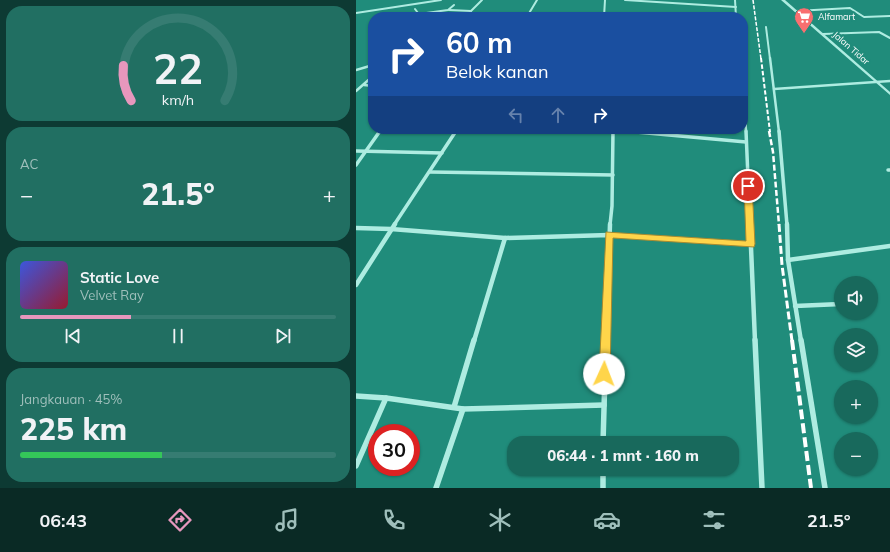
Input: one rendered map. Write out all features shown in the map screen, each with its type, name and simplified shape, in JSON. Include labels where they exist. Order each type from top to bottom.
[{"type":"street","points":[[356,13],[441,0]]},
{"type":"street","points":[[434,12],[448,10],[471,11],[482,0]]},
{"type":"street","points":[[530,12],[536,0]]},
{"type":"street","points":[[604,12],[605,0]]},
{"type":"street","points":[[625,0],[736,8]]},
{"type":"street","points":[[735,0],[736,12]]},
{"type":"street","name":"Jalan Tidar","points":[[783,0],[890,94]]},
{"type":"street","points":[[672,8],[674,3]]},
{"type":"street","points":[[448,10],[454,5]]},
{"type":"street","points":[[796,11],[850,8],[864,16],[889,16]]},
{"type":"street","points":[[766,27],[788,226],[788,260],[825,488]]},
{"type":"street","points":[[823,34],[879,32],[890,38]]},
{"type":"street","points":[[356,70],[368,67]]},
{"type":"street","points":[[356,91],[368,81]]},
{"type":"street","points":[[774,89],[890,81]]},
{"type":"street","points":[[364,85],[368,85]]},
{"type":"street","points":[[356,165],[379,134]]},
{"type":"street","points":[[356,286],[391,229],[454,134]]},
{"type":"street","points":[[603,436],[609,235],[612,206],[613,134]]},
{"type":"street","points":[[657,134],[746,142]]},
{"type":"street","points":[[746,134],[762,488]]},
{"type":"street","points":[[356,151],[442,153]]},
{"type":"street","points":[[430,172],[613,175]]},
{"type":"street","points":[[356,228],[391,229],[505,238],[609,235],[750,244]]},
{"type":"street","points":[[454,407],[505,238]]},
{"type":"street","points":[[788,260],[890,246]]},
{"type":"street","points":[[796,306],[834,304]]},
{"type":"street","points":[[356,396],[386,398],[463,409],[604,406]]},
{"type":"street","points":[[356,466],[386,398]]},
{"type":"street","points":[[436,488],[463,409]]},
{"type":"street","points":[[603,476],[603,488]]},
{"type":"railway","points":[[753,0],[761,59]]},
{"type":"railway","points":[[761,58],[770,132]]},
{"type":"railway","points":[[769,131],[773,152],[779,225]]},
{"type":"railway","points":[[779,224],[782,265],[792,341]]},
{"type":"railway","points":[[792,340],[811,488]]},
{"type":"place","name":"Alfamart","points":[[804,34]]},
{"type":"route","points":[[604,374],[609,235],[750,244],[748,186]]}]
